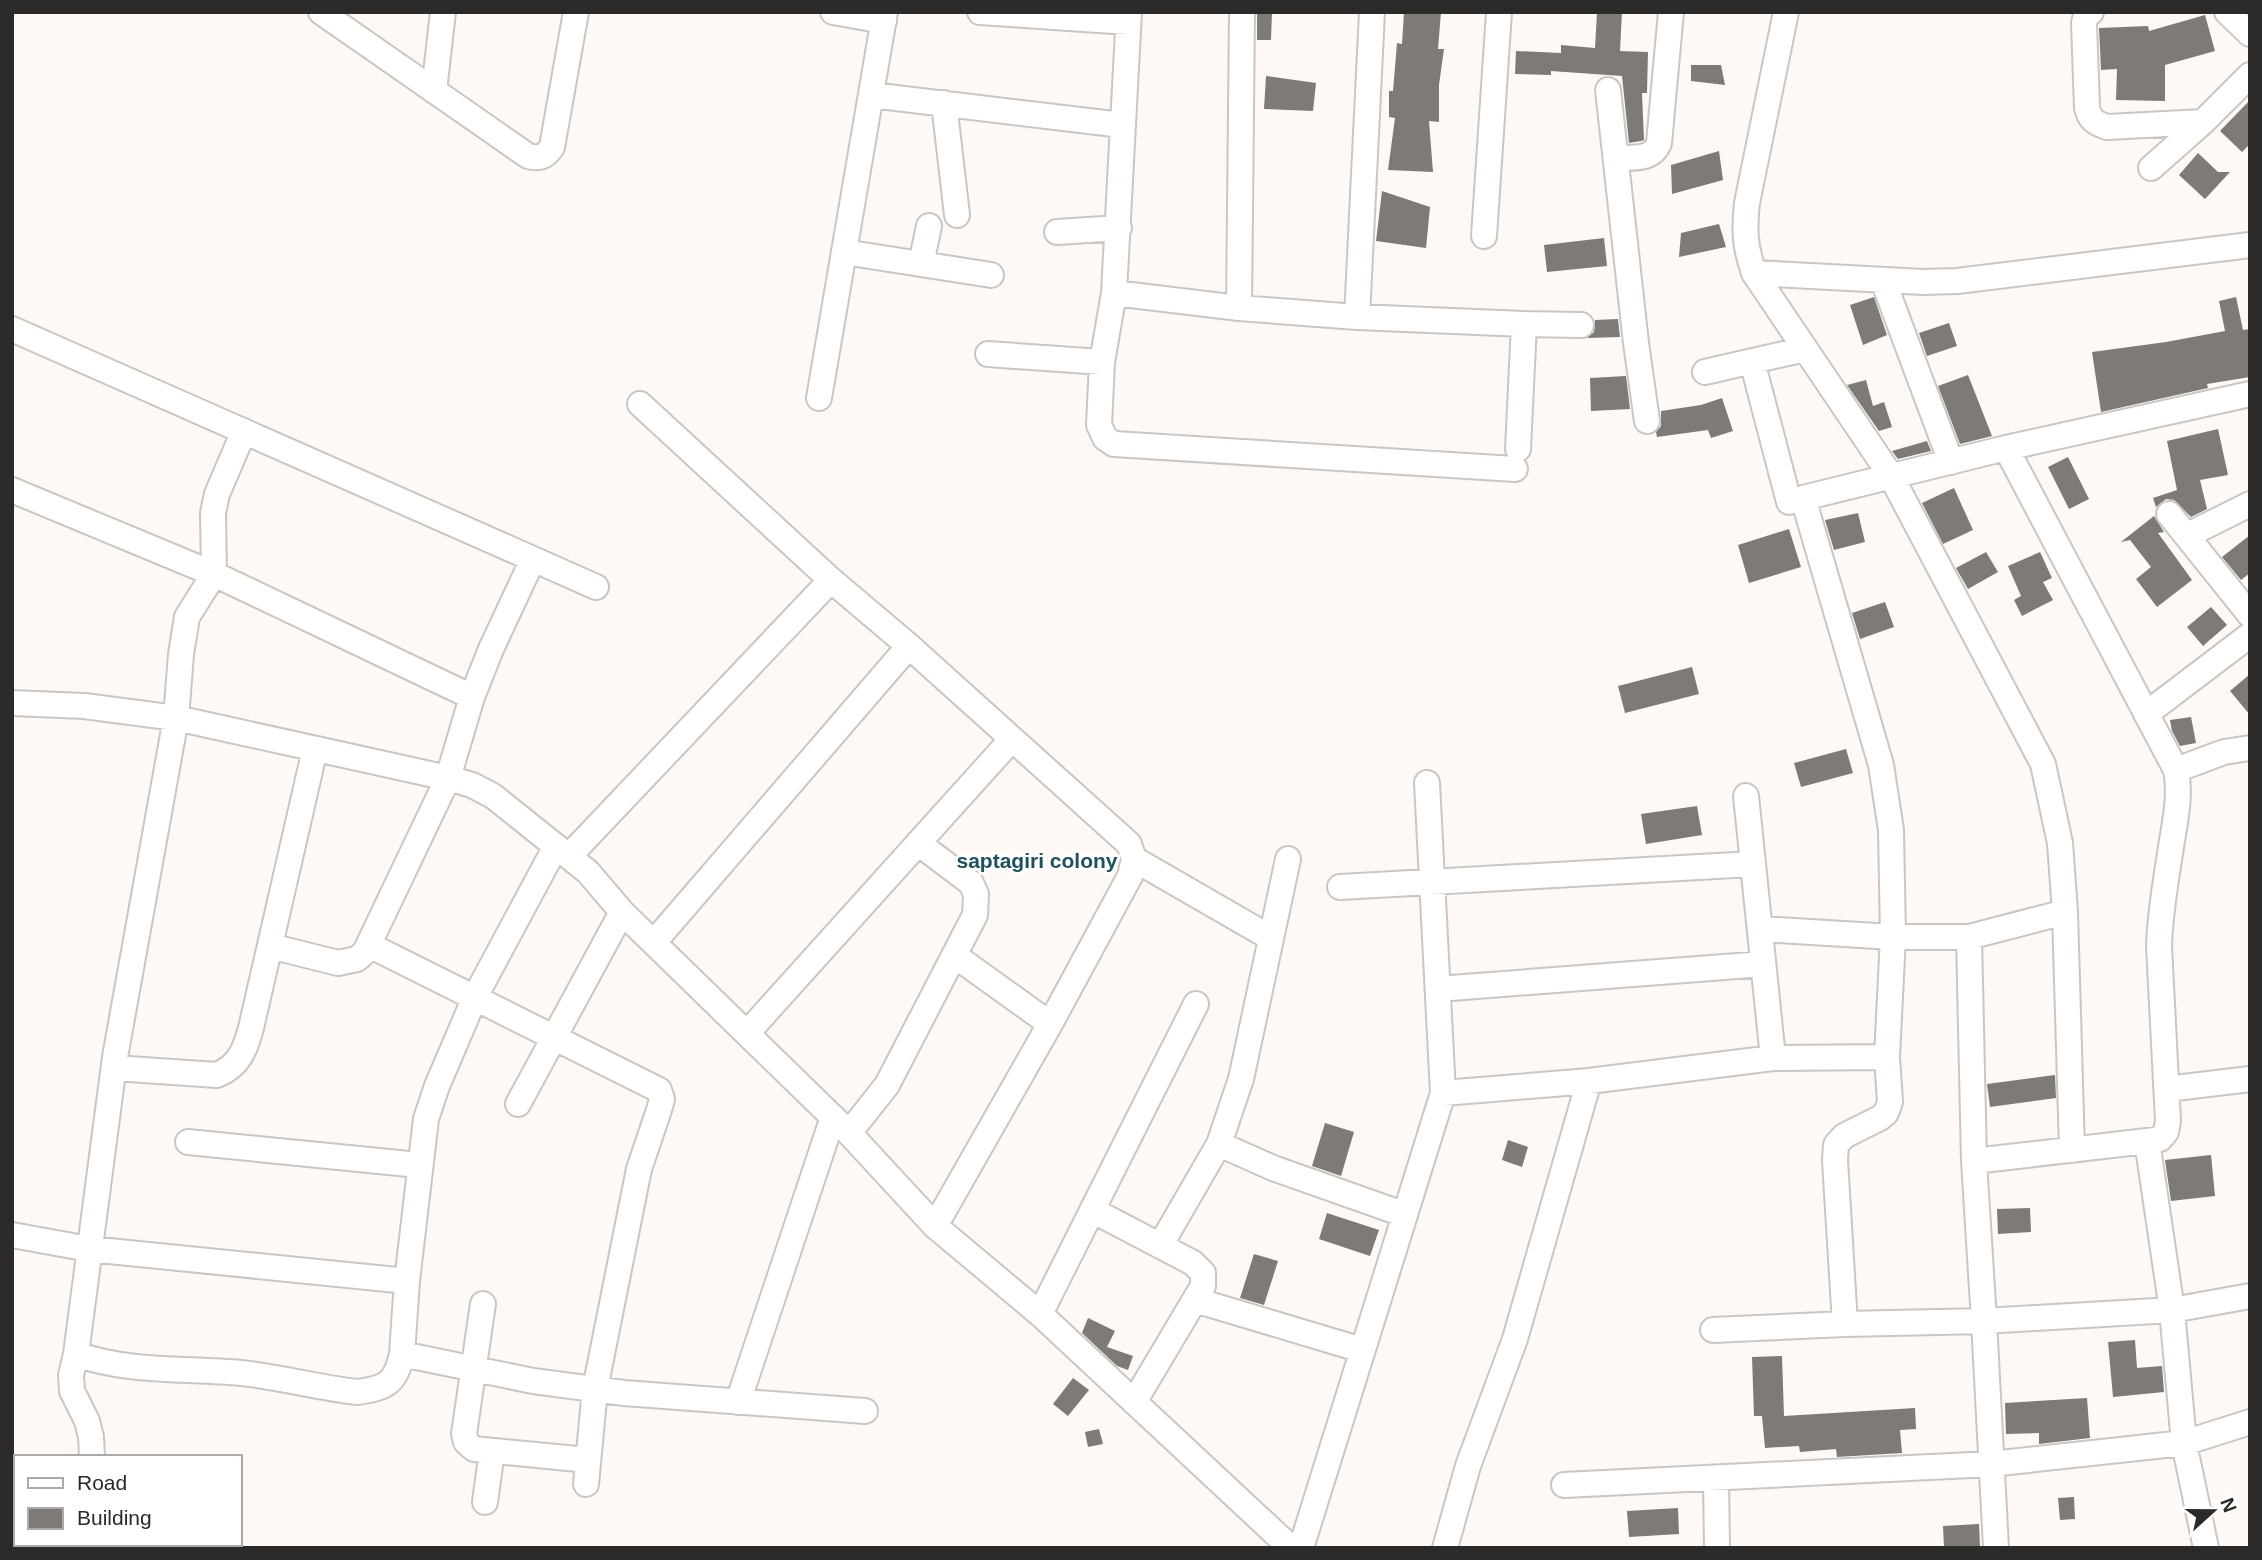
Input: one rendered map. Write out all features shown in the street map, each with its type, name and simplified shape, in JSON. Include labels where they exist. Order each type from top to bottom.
[{"type":"street","points":[[321,12],[528,156],[537,158],[546,156],[552,147],[576,12]]},
{"type":"street","points":[[434,91],[443,12]]},
{"type":"street","points":[[819,398],[885,16],[833,12]]},
{"type":"street","points":[[980,12],[1128,17],[1119,228],[1114,293],[1102,362],[1099,425],[1100,432],[1114,444],[1516,459],[1524,324]]},
{"type":"street","points":[[1239,308],[1242,12]]},
{"type":"street","points":[[1357,317],[1372,12]]},
{"type":"street","points":[[1484,236],[1499,12]]},
{"type":"street","points":[[1616,158],[1650,156],[1656,151],[1659,143],[1671,12]]},
{"type":"street","points":[[1786,12],[1747,203],[1744,233],[1747,253],[1754,273],[1891,476],[2043,764],[2060,843],[2065,912],[2072,1150]]},
{"type":"street","points":[[2091,12],[2086,15],[2084,23],[2087,108],[2095,123],[2107,127],[2203,122]]},
{"type":"street","points":[[2227,12],[2250,34]]},
{"type":"street","points":[[2151,169],[2250,75]]},
{"type":"street","points":[[1608,90],[1647,421]]},
{"type":"street","points":[[872,95],[1122,125]]},
{"type":"street","points":[[944,103],[957,215]]},
{"type":"street","points":[[921,264],[929,226]]},
{"type":"street","points":[[1057,232],[1119,228]]},
{"type":"street","points":[[1754,273],[1957,281],[2250,245]]},
{"type":"street","points":[[844,252],[990,275]]},
{"type":"street","points":[[1883,280],[1951,462]]},
{"type":"street","points":[[1114,293],[1239,308],[1357,317],[1581,325]]},
{"type":"street","points":[[12,329],[596,587]]},
{"type":"street","points":[[1705,372],[1805,349]]},
{"type":"street","points":[[988,354],[1102,362]]},
{"type":"street","points":[[1752,361],[1789,502]]},
{"type":"street","points":[[1845,1324],[1836,1145],[1844,1136],[1886,1113],[1890,1102],[1887,1057],[1893,937],[1892,830],[1881,765],[1802,498],[2007,448],[2250,394]]},
{"type":"street","points":[[640,404],[831,580],[909,646],[1129,844],[1134,859],[1130,876],[1050,1024],[935,1226]]},
{"type":"street","points":[[92,1455],[87,1421],[72,1391],[71,1375],[114,1068],[176,718],[187,617],[214,574],[213,513],[217,494],[243,431]]},
{"type":"street","points":[[1974,1161],[2160,1139],[2166,1132],[2168,1121],[2159,946],[2160,916],[2178,804],[2179,784],[2176,770],[2007,448]]},
{"type":"street","points":[[12,489],[214,574],[472,697]]},
{"type":"street","points":[[2188,535],[2250,504]]},
{"type":"street","points":[[2169,514],[2250,615]]},
{"type":"street","points":[[270,946],[338,963],[357,960],[369,944],[448,778],[472,697],[533,559]]},
{"type":"street","points":[[76,1354],[102,1363],[140,1369],[240,1373],[358,1392],[377,1389],[389,1383],[399,1369],[402,1354],[407,1281],[426,1119],[475,997],[563,851],[831,580]]},
{"type":"street","points":[[2146,714],[2250,635]]},
{"type":"street","points":[[654,942],[909,646]]},
{"type":"street","points":[[12,703],[84,706],[176,718],[448,778],[472,785],[493,796],[588,872],[622,912],[841,1125],[935,1226],[1040,1314],[1285,1541]]},
{"type":"street","points":[[748,1032],[1012,738]]},
{"type":"street","points":[[2176,770],[2213,756],[2250,748]]},
{"type":"street","points":[[114,1068],[217,1075],[237,1062],[245,1049],[315,749]]},
{"type":"street","points":[[1301,1548],[1443,1093],[1427,783]]},
{"type":"street","points":[[1746,796],[1773,1058]]},
{"type":"street","points":[[738,1402],[841,1125],[887,1085],[975,915],[976,894],[971,883],[918,843]]},
{"type":"street","points":[[1134,859],[1271,938]]},
{"type":"street","points":[[1160,1246],[1219,1144],[1241,1079],[1288,859]]},
{"type":"street","points":[[1340,887],[1753,864]]},
{"type":"street","points":[[518,1104],[622,912]]},
{"type":"street","points":[[1760,929],[1893,937],[1969,937],[2065,912]]},
{"type":"street","points":[[1969,937],[1974,1161],[1996,1548]]},
{"type":"street","points":[[369,944],[654,1087],[659,1090],[662,1099],[639,1169],[595,1389],[587,1472],[474,1449],[466,1442],[464,1434],[483,1304]]},
{"type":"street","points":[[954,955],[1050,1024]]},
{"type":"street","points":[[1438,989],[1763,964]]},
{"type":"street","points":[[1040,1314],[1196,1004]]},
{"type":"street","points":[[1443,1093],[1589,1081],[1773,1058],[1887,1057]]},
{"type":"street","points":[[2167,1089],[2250,1079]]},
{"type":"street","points":[[1445,1548],[1468,1466],[1515,1339],[1589,1081]]},
{"type":"street","points":[[2147,1141],[2172,1310],[2184,1443],[2206,1548]]},
{"type":"street","points":[[188,1142],[419,1165]]},
{"type":"street","points":[[1219,1144],[1273,1168],[1404,1214]]},
{"type":"street","points":[[1092,1210],[1193,1263],[1203,1273],[1203,1286],[1134,1402]]},
{"type":"street","points":[[12,1235],[89,1249],[407,1281]]},
{"type":"street","points":[[1713,1329],[1984,1321],[2172,1310],[2250,1296]]},
{"type":"street","points":[[1195,1300],[1362,1349]]},
{"type":"street","points":[[402,1354],[533,1381],[595,1389],[865,1411]]},
{"type":"street","points":[[1564,1485],[1991,1464],[2184,1443],[2250,1422]]},
{"type":"street","points":[[485,1502],[492,1451]]},
{"type":"street","points":[[1716,1478],[1717,1548]]},
{"type":"street","points":[[1256,1548],[1285,1541]]},
{"type":"building","points":[[1257,12],[1272,12],[1271,40],[1257,40]]},
{"type":"building","points":[[1404,12],[1441,12],[1438,49],[1444,49],[1439,85],[1439,122],[1429,121],[1433,172],[1388,170],[1395,118],[1389,117],[1389,91],[1393,91],[1397,43],[1402,44]]},
{"type":"building","points":[[1597,12],[1622,12],[1620,51],[1648,52],[1647,93],[1642,93],[1644,140],[1629,143],[1622,76],[1551,71],[1551,75],[1515,74],[1516,51],[1561,53],[1561,45],[1595,48]]},
{"type":"building","points":[[2205,15],[2215,51],[2165,65],[2165,101],[2116,100],[2117,69],[2101,70],[2099,28],[2148,26],[2149,31]]},
{"type":"building","points":[[1691,65],[1721,65],[1725,85],[1691,81]]},
{"type":"building","points":[[1266,76],[1316,83],[1313,111],[1264,109]]},
{"type":"building","points":[[2250,100],[2250,144],[2242,152],[2220,131]]},
{"type":"building","points":[[1719,151],[1723,180],[1672,194],[1671,165]]},
{"type":"building","points":[[2198,153],[2218,172],[2230,172],[2205,199],[2179,175]]},
{"type":"building","points":[[1382,191],[1430,207],[1426,248],[1376,241]]},
{"type":"building","points":[[1719,224],[1726,247],[1679,257],[1681,233]]},
{"type":"building","points":[[1604,238],[1607,266],[1547,272],[1544,245]]},
{"type":"building","points":[[1874,297],[1887,335],[1863,345],[1850,305]]},
{"type":"building","points":[[2236,297],[2243,330],[2250,329],[2250,377],[2207,384],[2208,388],[2101,412],[2092,352],[2225,331],[2219,301]]},
{"type":"building","points":[[1618,319],[1620,337],[1587,338],[1594,332],[1595,320]]},
{"type":"building","points":[[1949,323],[1957,346],[1927,356],[1919,333]]},
{"type":"building","points":[[1968,375],[1992,436],[1960,444],[1938,386]]},
{"type":"building","points":[[1626,376],[1630,409],[1591,411],[1590,378]]},
{"type":"building","points":[[1866,380],[1873,406],[1884,402],[1892,427],[1879,431],[1847,385]]},
{"type":"building","points":[[1722,398],[1733,431],[1711,438],[1708,430],[1657,437],[1656,432],[1661,426],[1661,411],[1701,405]]},
{"type":"building","points":[[2218,429],[2228,475],[2200,480],[2207,509],[2191,517],[2174,500],[2166,499],[2156,507],[2153,498],[2177,490],[2167,441]]},
{"type":"building","points":[[1927,441],[1931,451],[1898,459],[1892,451]]},
{"type":"building","points":[[2068,457],[2089,499],[2069,509],[2048,467]]},
{"type":"building","points":[[1954,488],[1973,530],[1943,544],[1922,503]]},
{"type":"building","points":[[1858,513],[1865,542],[1834,550],[1825,520]]},
{"type":"building","points":[[2154,516],[2164,532],[2158,533],[2192,580],[2157,607],[2136,579],[2151,567],[2130,540],[2121,542]]},
{"type":"building","points":[[1789,529],[1801,567],[1749,583],[1738,545]]},
{"type":"building","points":[[2250,535],[2250,573],[2241,580],[2222,557]]},
{"type":"building","points":[[1986,552],[1998,572],[1968,589],[1956,568]]},
{"type":"building","points":[[2040,552],[2052,578],[2043,582],[2053,600],[2022,616],[2014,600],[2021,596],[2008,566]]},
{"type":"building","points":[[1885,602],[1894,627],[1860,639],[1852,613]]},
{"type":"building","points":[[2211,607],[2227,625],[2203,646],[2187,627]]},
{"type":"building","points":[[1692,667],[1699,694],[1625,713],[1618,686]]},
{"type":"building","points":[[2250,674],[2250,715],[2230,691]]},
{"type":"building","points":[[2191,717],[2196,743],[2180,746],[2170,720]]},
{"type":"building","points":[[1846,749],[1853,773],[1801,787],[1794,763]]},
{"type":"building","points":[[1697,806],[1702,835],[1646,844],[1641,814]]},
{"type":"building","points":[[2055,1075],[2056,1098],[1990,1107],[1987,1084]]},
{"type":"building","points":[[1325,1123],[1354,1132],[1341,1176],[1312,1166]]},
{"type":"building","points":[[1508,1140],[1528,1147],[1522,1167],[1502,1160]]},
{"type":"building","points":[[2211,1155],[2215,1196],[2171,1201],[2165,1160]]},
{"type":"building","points":[[2030,1208],[2031,1232],[1998,1234],[1997,1209]]},
{"type":"building","points":[[1327,1213],[1379,1230],[1370,1256],[1319,1239]]},
{"type":"building","points":[[1254,1254],[1278,1261],[1264,1305],[1240,1298]]},
{"type":"building","points":[[1088,1318],[1115,1331],[1107,1347],[1133,1356],[1128,1370],[1117,1366],[1082,1333]]},
{"type":"building","points":[[2135,1340],[2137,1368],[2162,1366],[2164,1392],[2113,1397],[2108,1342]]},
{"type":"building","points":[[1782,1356],[1784,1416],[1915,1408],[1916,1429],[1900,1430],[1902,1453],[1837,1457],[1836,1449],[1800,1452],[1799,1446],[1765,1448],[1762,1416],[1754,1416],[1752,1357]]},
{"type":"building","points":[[1073,1378],[1089,1390],[1068,1416],[1053,1404]]},
{"type":"building","points":[[2087,1398],[2090,1438],[2039,1444],[2039,1433],[2006,1434],[2005,1403]]},
{"type":"building","points":[[1099,1429],[1103,1444],[1088,1447],[1085,1432]]},
{"type":"building","points":[[2074,1497],[2075,1519],[2060,1520],[2058,1498]]},
{"type":"building","points":[[1678,1508],[1679,1534],[1629,1537],[1627,1511]]},
{"type":"building","points":[[1979,1524],[1980,1547],[1944,1548],[1943,1526]]},
{"type":"district","name":"saptagiri colony","points":[[1037,860]]}]
